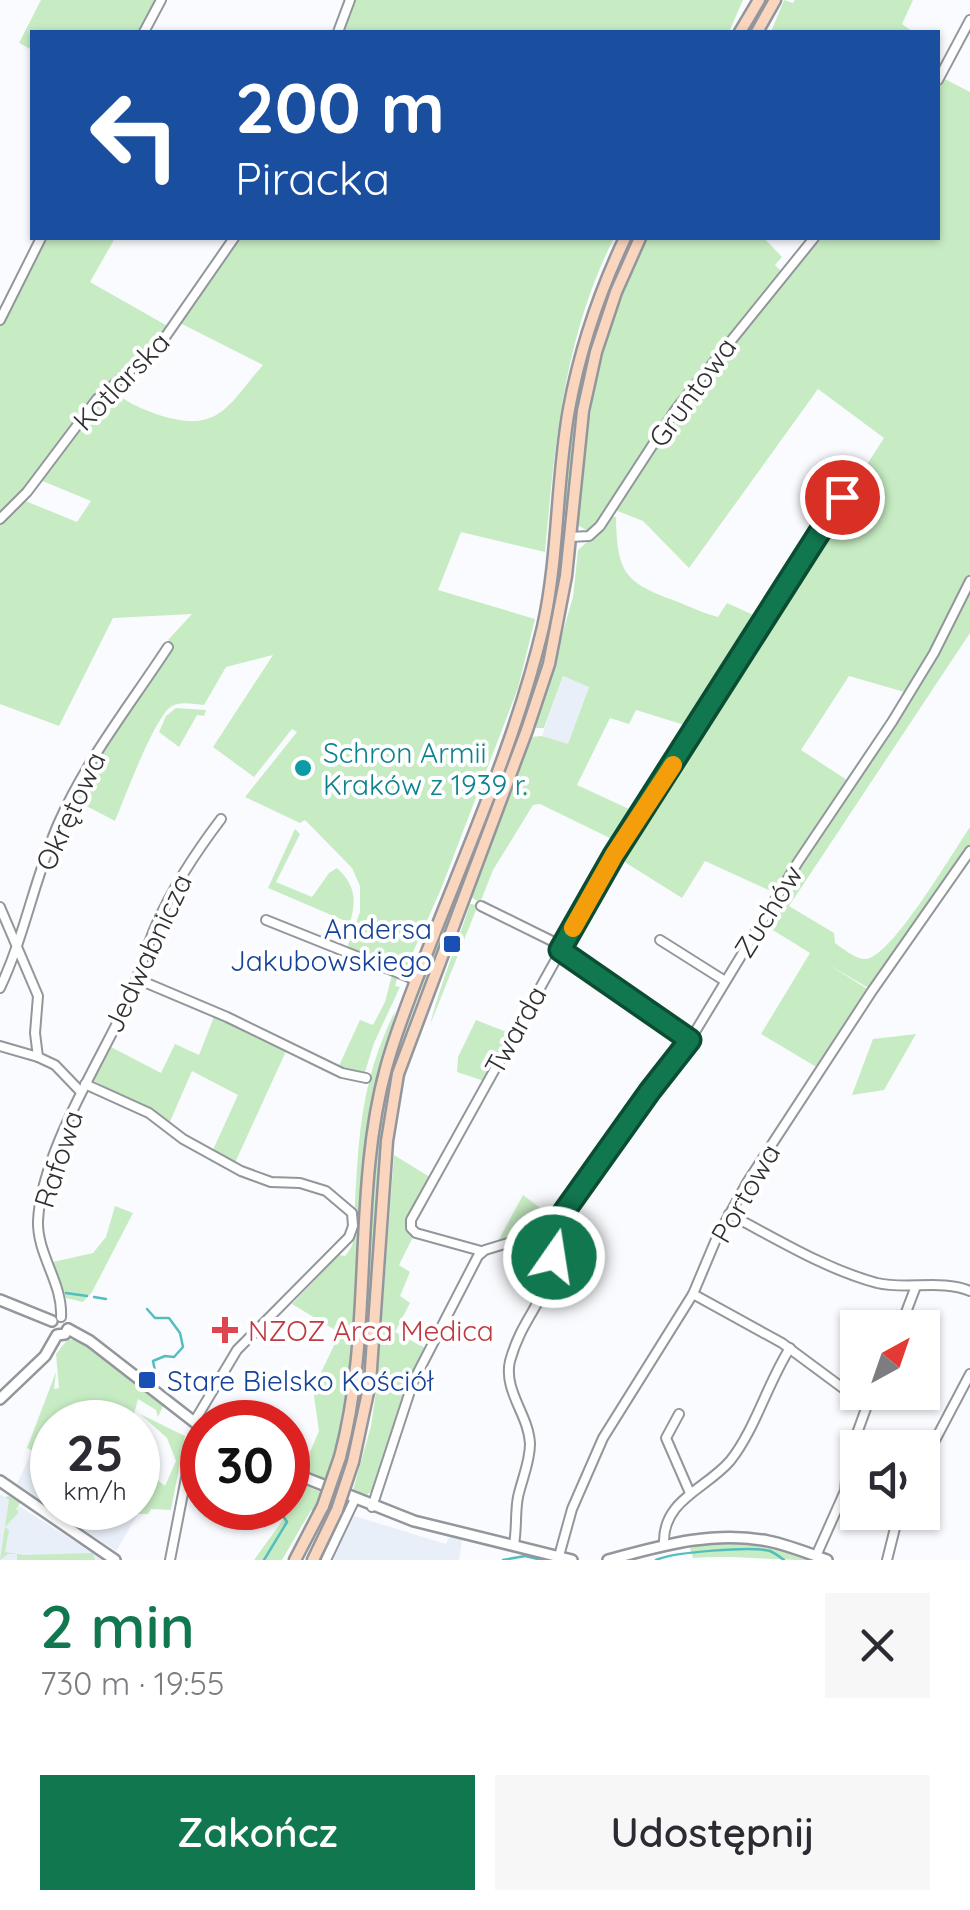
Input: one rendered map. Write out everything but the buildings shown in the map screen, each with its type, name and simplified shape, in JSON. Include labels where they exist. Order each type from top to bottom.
[{"type":"main road","points":[[741,30],[759,0]]},
{"type":"main road","points":[[758,30],[775,0]]},
{"type":"main road","points":[[295,1560],[323,1506],[340,1457],[356,1381],[378,1103],[396,1035],[510,736],[535,659],[552,574],[569,410],[583,346],[624,240]]},
{"type":"main road","points":[[312,1560],[337,1510],[353,1462],[370,1383],[387,1142],[398,1074],[539,698],[558,626],[583,412],[596,352],[639,240]]},
{"type":"street","points":[[145,30],[161,0]]},
{"type":"street","points":[[339,30],[350,0]]},
{"type":"street","points":[[940,76],[970,20]]},
{"type":"street","points":[[0,320],[40,240]]},
{"type":"street","name":"Kotlarska","points":[[0,519],[27,492],[98,399],[159,346],[233,240]]},
{"type":"street","name":"Gruntowa","points":[[570,536],[589,536],[600,526],[676,408],[812,240]]},
{"type":"street","name":"Twarda","points":[[482,1251],[416,1233],[410,1220],[614,855],[652,800],[762,618],[861,469]]},
{"type":"street","name":"Zuchów","points":[[551,1230],[690,1040],[798,862],[887,731],[934,653],[970,581]]},
{"type":"street","name":"Okrętowa","points":[[0,988],[68,802],[168,646]]},
{"type":"street","name":"Jedwabnicza","points":[[82,1088],[126,1006],[173,890],[192,856],[222,820]]},
{"type":"street","name":"Portowa","points":[[559,1556],[572,1510],[603,1438],[693,1294],[729,1214],[835,1045],[970,851]]},
{"type":"street","points":[[481,906],[552,941],[690,1040]]},
{"type":"street","points":[[0,907],[38,996],[38,1058],[0,1046]]},
{"type":"street","points":[[266,920],[416,980]]},
{"type":"street","points":[[660,940],[725,980]]},
{"type":"street","points":[[136,979],[227,1017],[342,1073],[366,1078]]},
{"type":"street","name":"Rafowa","points":[[38,1058],[55,1065],[82,1088],[45,1184],[38,1219],[42,1245],[60,1299],[57,1319]]},
{"type":"street","points":[[82,1088],[150,1113],[182,1140],[240,1172],[272,1182],[318,1188],[350,1209],[354,1222],[349,1237],[237,1350],[212,1400]]},
{"type":"street","points":[[729,1214],[840,1270],[877,1283],[960,1287],[970,1291]]},
{"type":"street","points":[[372,1506],[413,1382],[482,1251],[551,1230],[553,1269],[518,1339],[509,1369],[530,1446],[518,1497],[514,1544]]},
{"type":"street","points":[[907,1310],[916,1286]]},
{"type":"street","points":[[693,1294],[790,1348],[840,1386]]},
{"type":"street","points":[[0,1300],[67,1321],[68,1329],[57,1335]]},
{"type":"street","points":[[57,1319],[51,1329],[57,1335]]},
{"type":"street","points":[[68,1329],[90,1341],[180,1410]]},
{"type":"street","points":[[0,1399],[45,1356],[57,1335]]},
{"type":"street","points":[[664,1544],[666,1526],[678,1504],[733,1456],[790,1348]]},
{"type":"street","points":[[940,1431],[970,1374]]},
{"type":"street","points":[[816,1556],[845,1491],[848,1458],[866,1410]]},
{"type":"street","points":[[679,1414],[666,1438],[690,1493]]},
{"type":"street","points":[[310,1480],[414,1521],[572,1560]]},
{"type":"street","points":[[0,1481],[115,1560]]},
{"type":"street","points":[[326,1560],[354,1499]]},
{"type":"street","points":[[170,1560],[180,1509]]},
{"type":"street","points":[[887,1560],[893,1530]]},
{"type":"street","points":[[608,1560],[664,1544],[744,1537],[778,1543],[827,1560]]},
{"type":"shaded area","points":[[563,676],[589,686],[568,745],[542,736]]},
{"type":"shaded area","points":[[30,1455],[30,1493],[17,1484]]},
{"type":"shaded area","points":[[0,1494],[30,1513],[30,1530],[57,1530],[104,1560],[0,1560]]},
{"type":"shaded area","points":[[354,1516],[446,1544],[449,1537],[462,1540],[459,1560],[333,1560]]},
{"type":"shaded area","points":[[85,1530],[128,1530],[116,1551]]},
{"type":"green space","points":[[41,0],[157,0],[140,30],[30,30],[30,49],[19,43]]},
{"type":"green space","points":[[353,0],[743,0],[730,30],[342,30]]},
{"type":"green space","points":[[784,0],[913,0],[902,24],[910,30],[772,30]]},
{"type":"green space","points":[[940,79],[970,92],[970,576],[908,693],[849,676],[801,750],[850,782],[775,893],[705,861],[682,898],[615,856],[884,438],[818,389],[689,568],[643,521],[615,510],[660,434],[815,240],[940,240]]},
{"type":"green space","points":[[43,240],[114,240],[90,282],[171,328],[141,361],[95,397],[25,491],[0,515],[0,326]]},
{"type":"green space","points":[[235,240],[613,240],[584,313],[564,391],[545,552],[461,532],[438,590],[535,619],[518,688],[441,889],[406,968],[397,969],[350,950],[348,945],[360,912],[360,886],[352,868],[305,820],[300,823],[245,797],[297,732],[292,729],[254,777],[213,747],[273,655],[226,667],[204,705],[180,704],[165,713],[115,821],[73,799],[106,740],[172,644],[168,640],[192,614],[113,618],[59,726],[0,704],[0,524],[23,500],[77,522],[91,501],[40,480],[112,387],[127,401],[146,410],[195,421],[209,418],[230,404],[263,365],[180,323]]},
{"type":"green space","points":[[629,240],[633,240],[607,306],[587,373],[566,515],[566,478],[576,407],[592,338]]},
{"type":"green space","points":[[645,240],[766,240],[782,257],[775,265],[783,273],[689,388],[612,508],[588,531],[579,526],[577,516],[591,408],[607,340]]},
{"type":"green space","points":[[610,516],[616,517],[621,562],[643,587],[718,617],[727,603],[760,618],[694,728],[636,710],[629,724],[610,718],[577,785],[640,814],[620,843],[540,804],[533,805],[493,870],[480,903],[470,896],[530,737],[542,736],[568,744],[589,687],[563,676],[544,728],[535,728],[573,597],[578,550],[604,527]]},
{"type":"green space","points":[[970,586],[970,633],[789,906],[834,933],[835,943],[847,952],[861,959],[870,958],[909,919],[970,827],[970,848],[870,989],[826,963],[869,990],[818,1068],[761,1034],[810,953],[763,924],[882,742]]},
{"type":"green space","points":[[176,708],[206,710],[204,716],[197,715],[179,747],[159,732],[166,716]]},
{"type":"green space","points":[[295,829],[300,834],[276,882],[312,897],[337,868],[353,893],[350,923],[268,888]]},
{"type":"green space","points":[[454,896],[458,898],[416,1005],[390,1088],[380,1161],[363,1386],[344,1474],[341,1473],[358,1380],[372,1193],[384,1099],[405,1021]]},
{"type":"green space","points":[[470,904],[478,905],[430,1025],[439,995]]},
{"type":"green space","points":[[392,975],[397,979],[395,986],[400,987],[364,1075],[338,1068],[360,1020],[373,1025],[385,1002]]},
{"type":"green space","points":[[395,1011],[369,1124],[358,1304],[347,1394],[325,1480],[310,1474],[310,1452],[319,1431],[313,1389],[340,1333],[292,1304],[339,1255],[345,1256],[352,1244],[364,1105]]},
{"type":"green space","points":[[215,1014],[287,1049],[234,1165],[212,1152],[238,1095],[192,1071],[169,1124],[91,1079],[109,1046],[161,1073],[175,1044],[199,1055]]},
{"type":"green space","points":[[476,1020],[509,1033],[484,1081],[457,1072],[458,1057]]},
{"type":"green space","points":[[916,1034],[884,1090],[852,1095],[873,1039]]},
{"type":"green space","points":[[394,1155],[433,1179],[406,1223],[414,1235],[399,1265],[410,1272],[400,1296],[410,1303],[395,1332],[427,1349],[399,1409],[375,1489],[365,1496],[353,1490],[376,1392]]},
{"type":"green space","points":[[523,1195],[555,1219],[549,1228],[497,1243]]},
{"type":"green space","points":[[115,1206],[133,1213],[92,1292],[83,1302],[66,1298],[53,1262],[93,1253],[106,1237]]},
{"type":"green space","points":[[68,1339],[81,1342],[155,1400],[45,1400],[56,1372],[54,1389],[59,1388],[56,1354]]},
{"type":"green space","points":[[160,1424],[180,1434],[180,1462],[171,1510],[160,1509],[160,1482],[165,1486],[176,1461],[167,1438],[160,1432]]},
{"type":"green space","points":[[310,1488],[321,1492],[314,1511]]},
{"type":"green space","points":[[5,1497],[20,1503],[16,1509],[19,1512],[5,1527],[9,1530],[5,1552],[93,1553],[95,1560],[17,1560],[17,1554],[8,1554],[0,1560],[9,1500]]},
{"type":"green space","points":[[276,1530],[299,1530],[282,1560],[254,1560]]},
{"type":"green space","points":[[693,1545],[765,1545],[810,1560],[693,1558]]},
{"type":"waterway","points":[[66,1293],[87,1296]]},
{"type":"waterway","points":[[94,1297],[106,1299]]},
{"type":"waterway","points":[[147,1309],[155,1318],[169,1318],[180,1333],[183,1347],[174,1357],[153,1361],[157,1380]]},
{"type":"waterway","points":[[264,1560],[282,1530]]},
{"type":"waterway","points":[[656,1560],[695,1552],[747,1549],[770,1551],[784,1560]]},
{"type":"waterway","points":[[503,1560],[525,1556],[542,1560]]},
{"type":"slow traffic","points":[[573,928],[614,855],[673,765]]},
{"type":"place","name":"Schron Armii Kraków z 1939 r.","points":[[303,768]]},
{"type":"place","name":"Andersa Jakubowskiego","points":[[452,944]]},
{"type":"place","name":"NZOZ Arca Medica","points":[[225,1330]]},
{"type":"place","name":"Stare Bielsko Kościół","points":[[147,1380]]},
{"type":"route","points":[[554,1257],[551,1230],[690,1040],[560,950],[614,855],[842,497]]}]
